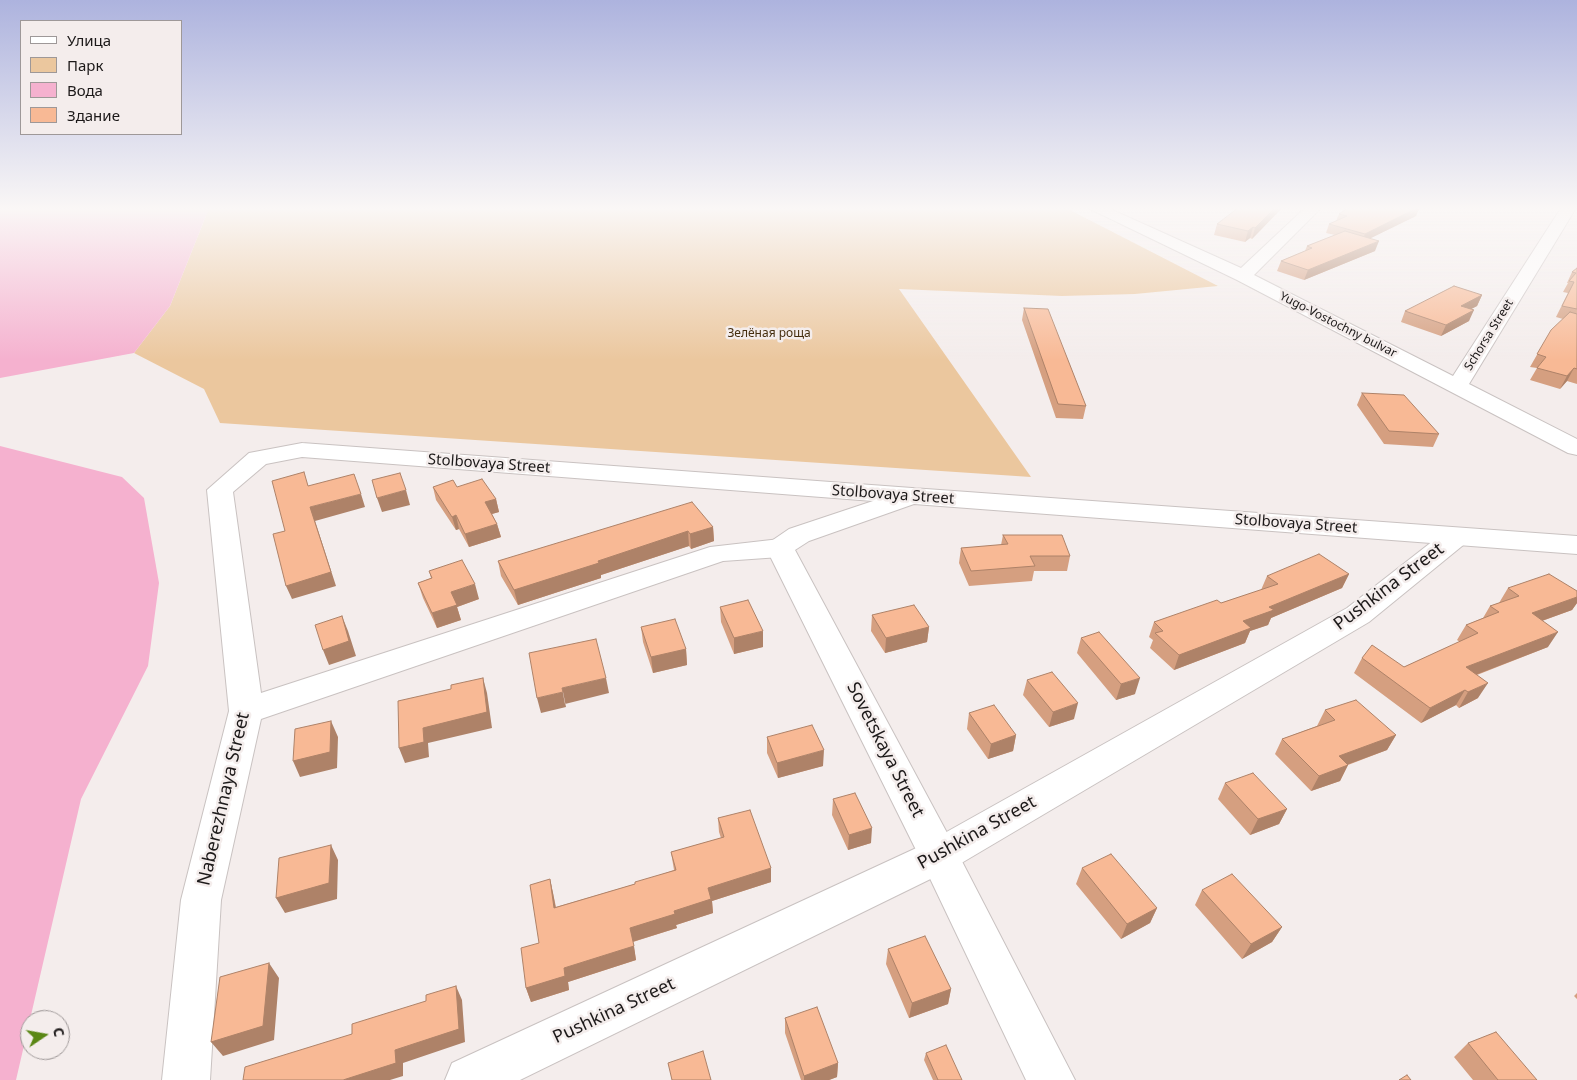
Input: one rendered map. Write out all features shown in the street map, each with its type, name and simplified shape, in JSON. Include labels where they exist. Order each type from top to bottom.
[{"type":"street","name":"Yugo-Vostochny bulvar","points":[[1205,258],[1243,276],[1577,448]]},
{"type":"street","points":[[1243,276],[1261,258]]},
{"type":"street","name":"Schorsa Street","points":[[1457,386],[1537,258]]},
{"type":"street","name":"Stolbovaya Street","points":[[220,490],[258,458],[302,450],[1577,544]]},
{"type":"street","name":"Naberezhnaya Street","points":[[186,1080],[201,900],[246,711],[220,490]]},
{"type":"street","points":[[246,711],[720,553],[780,548],[799,535],[912,496]]},
{"type":"street","name":"Pushkina Street","points":[[469,1080],[939,856],[1358,614],[1457,536]]},
{"type":"street","name":"Sovetskaya Street","points":[[780,548],[939,856],[1051,1080]]},
{"type":"green space","name":"Зелёная роща","points":[[189,258],[1164,258],[1218,286],[1135,294],[1062,296],[899,289],[1031,477],[220,423],[204,389],[134,353],[170,306]]},
{"type":"water","points":[[0,258],[189,258],[170,306],[134,353],[0,378]]},
{"type":"water","points":[[0,446],[122,477],[144,498],[159,583],[148,666],[81,799],[32,1010],[20,1010],[21,1060],[16,1080],[0,1080]]},
{"type":"building","points":[[1287,258],[1336,258],[1308,270],[1281,261]]},
{"type":"building","points":[[1577,268],[1577,309],[1562,306],[1574,282],[1569,281],[1576,273],[1572,272]]},
{"type":"building","points":[[1454,286],[1482,295],[1461,306],[1474,310],[1446,325],[1405,311]]},
{"type":"building","points":[[1024,308],[1048,309],[1086,406],[1058,404]]},
{"type":"building","points":[[1570,312],[1577,314],[1577,369],[1574,368],[1567,376],[1537,368],[1546,357],[1537,354],[1551,330]]},
{"type":"building","points":[[1362,393],[1404,395],[1439,434],[1389,431]]},
{"type":"building","points":[[304,472],[308,486],[354,474],[361,494],[310,507],[331,572],[286,586],[273,534],[285,531],[272,481]]},
{"type":"building","points":[[400,473],[406,490],[377,498],[372,480]]},
{"type":"building","points":[[482,479],[496,499],[485,502],[497,524],[465,534],[456,515],[452,517],[433,487],[453,480],[457,487]]},
{"type":"building","points":[[692,502],[713,527],[690,534],[688,531],[598,561],[599,563],[514,590],[498,561]]},
{"type":"building","points":[[1003,535],[1062,535],[1070,556],[1030,556],[1035,566],[971,571],[961,548],[1008,544]]},
{"type":"building","points":[[1319,554],[1349,574],[1269,607],[1274,610],[1243,621],[1251,628],[1179,655],[1155,633],[1163,631],[1154,622],[1217,600],[1221,603],[1278,584],[1267,576]]},
{"type":"building","points":[[462,560],[475,584],[451,592],[457,605],[432,613],[418,583],[432,578],[429,571]]},
{"type":"building","points":[[1549,574],[1577,591],[1577,597],[1532,613],[1558,632],[1466,667],[1488,683],[1468,692],[1465,690],[1430,708],[1362,658],[1372,645],[1404,667],[1478,633],[1466,625],[1499,612],[1490,606],[1519,596],[1508,588]]},
{"type":"building","points":[[748,600],[763,631],[734,638],[720,607]]},
{"type":"building","points":[[914,605],[929,627],[886,638],[872,615]]},
{"type":"building","points":[[342,616],[349,641],[323,650],[315,625]]},
{"type":"building","points":[[675,619],[686,649],[651,657],[641,627]]},
{"type":"building","points":[[1099,632],[1140,678],[1121,684],[1081,638]]},
{"type":"building","points":[[596,639],[606,678],[562,688],[563,692],[537,698],[529,653]]},
{"type":"building","points":[[1052,672],[1078,703],[1053,712],[1027,680]]},
{"type":"building","points":[[483,678],[487,712],[423,728],[424,742],[399,748],[398,701],[451,689],[451,685]]},
{"type":"building","points":[[1356,700],[1396,735],[1339,756],[1348,765],[1319,776],[1282,739],[1335,720],[1325,710]]},
{"type":"building","points":[[994,705],[1016,735],[991,744],[969,713]]},
{"type":"building","points":[[331,721],[330,752],[293,761],[295,729]]},
{"type":"building","points":[[812,725],[824,750],[777,763],[767,737]]},
{"type":"building","points":[[1253,773],[1287,809],[1258,819],[1225,783]]},
{"type":"building","points":[[855,793],[872,828],[849,835],[833,799]]},
{"type":"building","points":[[750,810],[771,868],[708,888],[711,899],[674,911],[675,914],[630,928],[634,946],[564,968],[565,976],[526,988],[521,948],[539,943],[530,885],[550,879],[554,908],[635,884],[635,882],[676,870],[671,852],[724,837],[718,818]]},
{"type":"building","points":[[331,845],[329,883],[276,898],[279,858]]},
{"type":"building","points":[[1111,854],[1157,908],[1127,924],[1082,868]]},
{"type":"building","points":[[1232,874],[1282,927],[1251,944],[1202,890]]},
{"type":"building","points":[[925,936],[951,989],[912,1003],[888,949]]},
{"type":"building","points":[[269,963],[263,1026],[211,1042],[220,977]]},
{"type":"building","points":[[456,986],[459,1029],[395,1050],[396,1063],[343,1080],[243,1080],[245,1067],[352,1034],[352,1024],[426,1001],[426,995]]},
{"type":"building","points":[[817,1007],[838,1063],[804,1076],[785,1018]]},
{"type":"building","points":[[1496,1032],[1537,1080],[1498,1080],[1468,1043]]},
{"type":"building","points":[[946,1045],[962,1080],[938,1080],[926,1053]]},
{"type":"building","points":[[703,1051],[711,1080],[672,1080],[668,1063]]},
{"type":"building","points":[[1407,1075],[1411,1080],[1399,1080]]}]
